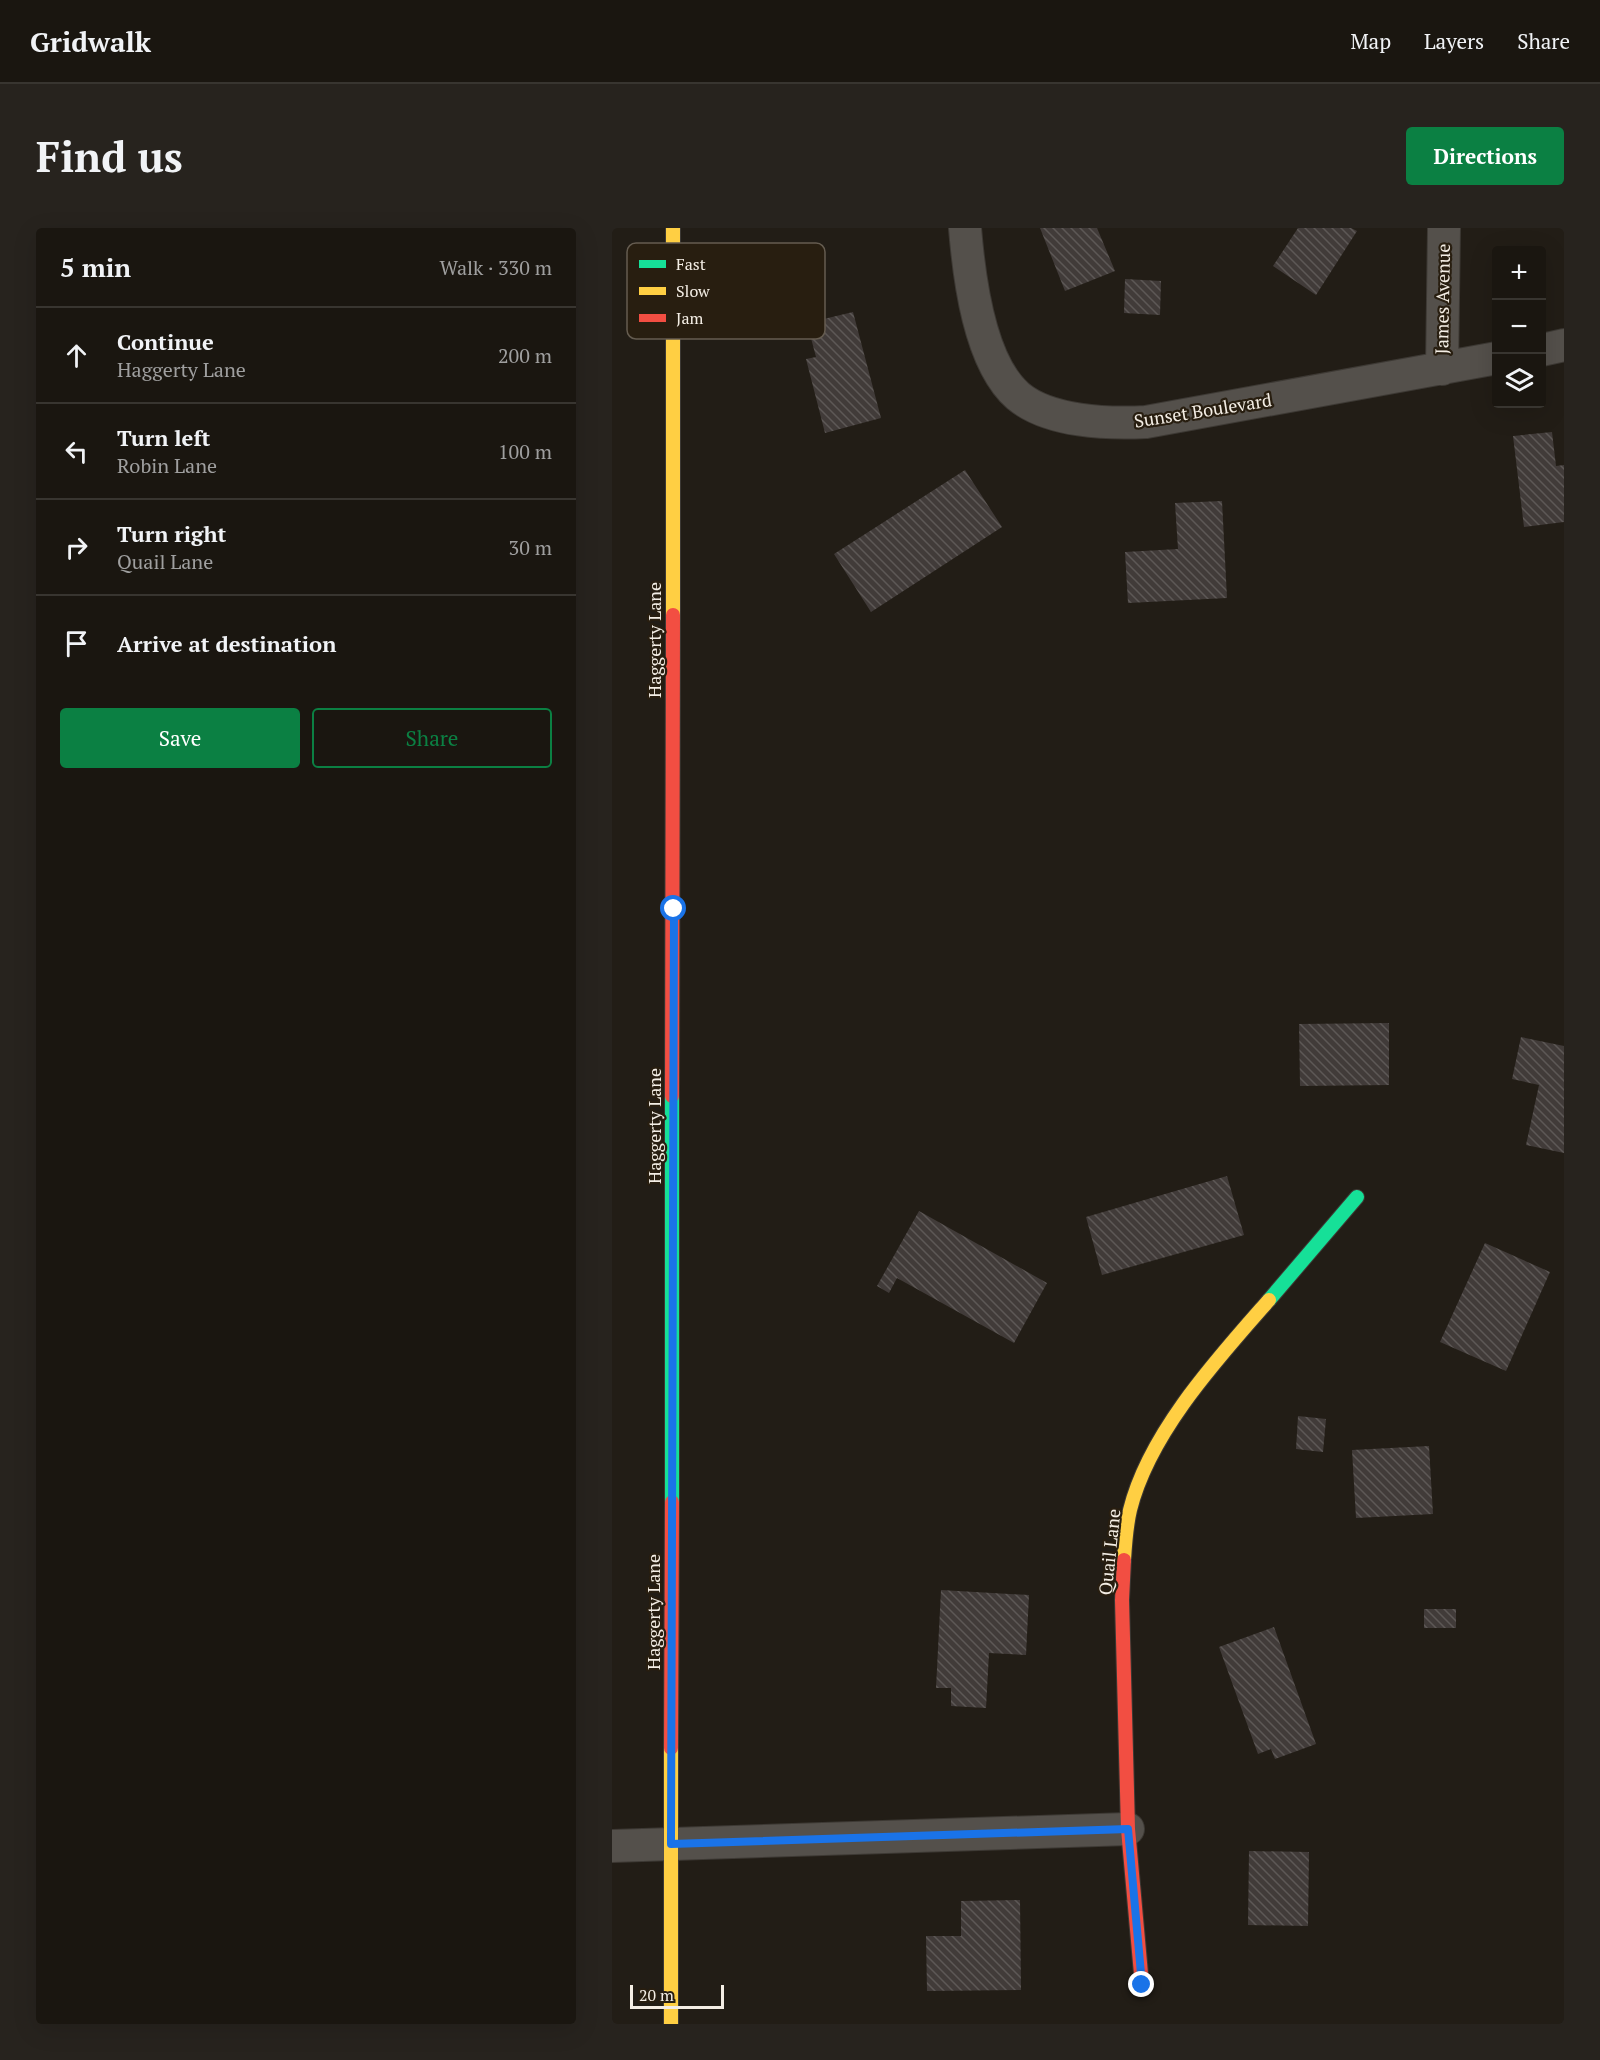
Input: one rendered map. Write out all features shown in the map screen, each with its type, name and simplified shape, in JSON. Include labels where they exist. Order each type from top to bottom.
[{"type":"street","name":"Haggerty Lane","points":[[673,228],[673,243]]},
{"type":"street","name":"Sunset Boulevard","points":[[965,228],[968,266],[980,325],[996,366],[1010,388],[1020,397],[1045,410],[1074,418],[1118,424],[1146,422],[1492,359]]},
{"type":"street","name":"James Avenue","points":[[1442,369],[1444,228]]},
{"type":"street","name":"Haggerty Lane","points":[[671,2024],[673,339]]},
{"type":"street","points":[[1546,349],[1564,345]]},
{"type":"street","name":"Quail Lane","points":[[1142,1985],[1128,1829],[1122,1600],[1126,1530],[1131,1507],[1148,1461],[1210,1368],[1357,1197]]},
{"type":"street","points":[[612,1846],[1128,1829]]},
{"type":"building","points":[[1040,228],[1097,228],[1115,271],[1065,291]]},
{"type":"building","points":[[1298,228],[1351,228],[1357,231],[1316,295],[1273,266]]},
{"type":"building","points":[[1125,279],[1161,281],[1160,315],[1124,313]]},
{"type":"building","points":[[853,312],[881,418],[825,433],[806,359],[816,357],[811,339],[825,339],[825,319]]},
{"type":"building","points":[[1552,432],[1556,466],[1564,465],[1564,522],[1524,527],[1513,436]]},
{"type":"building","points":[[965,470],[1002,527],[871,612],[834,554]]},
{"type":"building","points":[[1222,501],[1227,598],[1128,603],[1125,552],[1178,549],[1175,503]]},
{"type":"building","points":[[1389,1023],[1389,1085],[1300,1086],[1299,1024]]},
{"type":"building","points":[[1521,1037],[1564,1046],[1564,1153],[1526,1145],[1539,1085],[1512,1079]]},
{"type":"building","points":[[1227,1176],[1244,1235],[1102,1275],[1086,1217]]},
{"type":"building","points":[[919,1211],[1047,1283],[1014,1343],[897,1278],[889,1293],[877,1286]]},
{"type":"building","points":[[1485,1243],[1550,1272],[1506,1371],[1440,1342]]},
{"type":"building","points":[[1298,1416],[1326,1419],[1323,1452],[1296,1449]]},
{"type":"building","points":[[1429,1446],[1433,1514],[1356,1518],[1352,1450]]},
{"type":"building","points":[[941,1590],[1029,1595],[1026,1655],[989,1653],[986,1708],[951,1706],[951,1688],[936,1688]]},
{"type":"building","points":[[1424,1609],[1456,1609],[1456,1628],[1424,1628]]},
{"type":"building","points":[[1274,1627],[1316,1744],[1275,1759],[1271,1749],[1258,1754],[1219,1647]]},
{"type":"building","points":[[1249,1851],[1309,1852],[1308,1926],[1248,1925]]},
{"type":"building","points":[[1020,1900],[1021,1990],[927,1991],[926,1936],[961,1936],[961,1901]]},
{"type":"traffic: fast","points":[[672,1096],[672,1502]]},
{"type":"traffic: fast","points":[[1269,1300],[1357,1197]]},
{"type":"traffic: slow","points":[[673,228],[673,243]]},
{"type":"traffic: slow","points":[[673,339],[673,615]]},
{"type":"traffic: slow","points":[[1124,1560],[1130,1510],[1139,1481],[1153,1453],[1188,1398],[1228,1346],[1269,1300]]},
{"type":"traffic: slow","points":[[671,1748],[671,2024]]},
{"type":"traffic: jam","points":[[672,1096],[673,615]]},
{"type":"traffic: jam","points":[[671,1748],[672,1502]]},
{"type":"traffic: jam","points":[[1124,1560],[1122,1600],[1128,1829],[1142,1985]]},
{"type":"route","points":[[674,909],[671,1844],[1128,1829],[1142,1985]]}]
